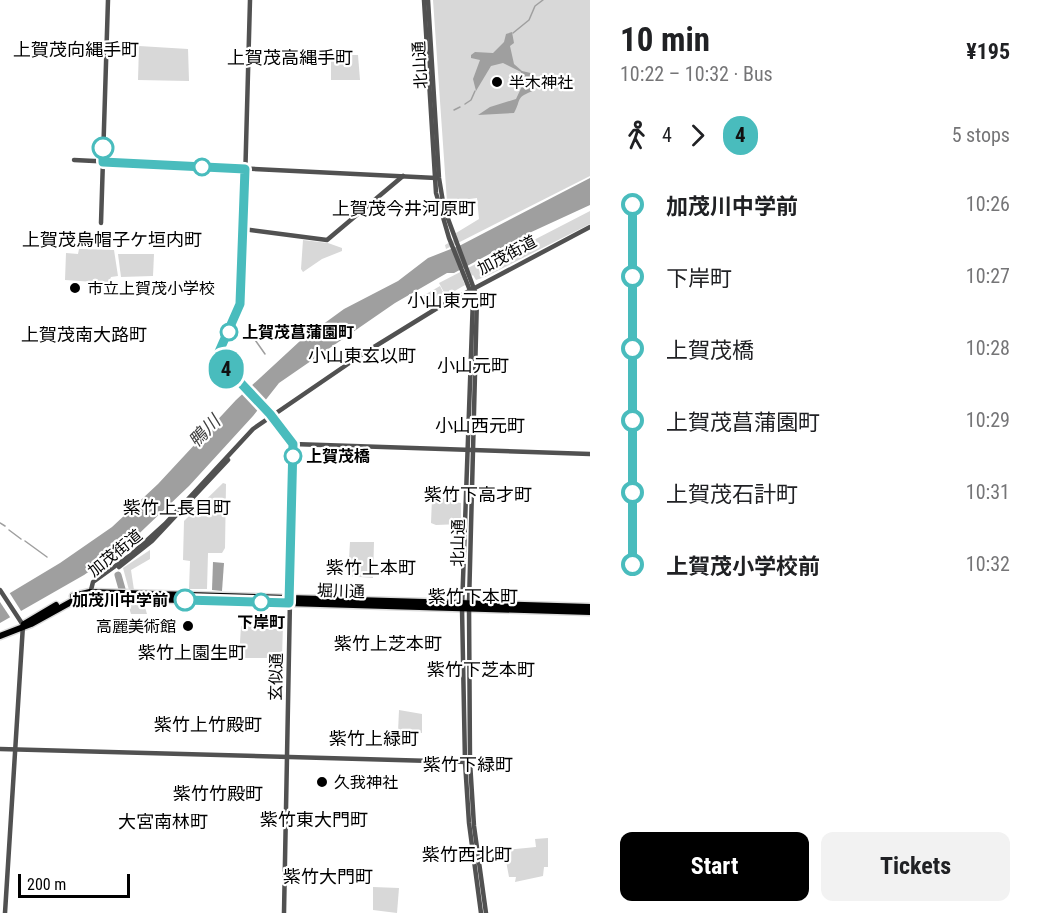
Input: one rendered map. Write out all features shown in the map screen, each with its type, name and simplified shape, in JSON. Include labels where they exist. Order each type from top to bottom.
[{"type":"main road","name":"堀川通","points":[[91,594],[590,608]]},
{"type":"main road","name":"加茂街道","points":[[0,636],[71,600],[91,594]]},
{"type":"main road","name":"堀川通","points":[[466,606],[590,612]]},
{"type":"street","points":[[101,223],[108,0]]},
{"type":"street","points":[[250,0],[240,304],[218,354],[219,360],[271,416],[293,444],[590,454]]},
{"type":"street","name":"北山通","points":[[426,0],[437,178],[452,239],[471,286],[473,298],[474,337],[466,606],[468,762],[470,826],[486,913]]},
{"type":"street","points":[[74,160],[437,178]]},
{"type":"street","points":[[243,230],[327,240],[403,176]]},
{"type":"street","name":"加茂街道","points":[[91,594],[93,582],[165,524],[240,442],[271,416],[386,339],[471,286],[590,227]]},
{"type":"street","name":"玄似通","points":[[284,913],[293,444]]},
{"type":"street","points":[[0,590],[21,624],[5,913]]},
{"type":"street","points":[[0,749],[468,762]]},
{"type":"street","name":"北山通","points":[[480,890],[481,913]]},
{"type":"shaded area","points":[[433,0],[590,0],[590,176],[446,249],[445,245],[457,238],[456,233],[479,219],[477,198],[447,202]]},
{"type":"shaded area","points":[[512,32],[514,43],[510,46],[514,64],[522,71],[535,74],[535,90],[521,97],[514,113],[478,115],[490,107],[516,99],[523,84],[521,72],[503,63],[491,66],[476,91],[473,79],[480,60],[471,58],[471,55],[475,52],[493,53],[504,42],[506,34]]},
{"type":"shaded area","points":[[139,46],[188,49],[189,81],[138,80]]},
{"type":"shaded area","points":[[331,55],[358,55],[360,80],[331,80]]},
{"type":"shaded area","points":[[590,178],[590,205],[527,234],[454,273],[447,273],[395,303],[279,383],[253,416],[189,486],[125,547],[84,575],[0,623],[0,599],[60,563],[112,527],[158,484],[236,400],[300,341],[344,309],[398,281],[428,258],[461,245]]},
{"type":"shaded area","points":[[590,211],[590,224],[485,277],[476,280],[473,275],[463,280],[465,285],[446,296],[439,283],[520,241],[522,245],[530,242]]},
{"type":"shaded area","points":[[303,240],[328,243],[342,248],[342,251],[322,259],[303,272],[301,269]]},
{"type":"shaded area","points":[[79,249],[114,250],[118,276],[111,277],[109,283],[65,280],[66,253],[78,254]]},
{"type":"shaded area","points":[[118,254],[154,254],[153,276],[121,277]]},
{"type":"shaded area","points":[[440,286],[444,294],[425,305],[421,297]]},
{"type":"shaded area","points":[[223,483],[226,484],[225,548],[222,553],[208,553],[207,589],[189,589],[190,561],[183,560],[184,521]]},
{"type":"shaded area","points":[[432,498],[455,498],[455,502],[461,503],[461,524],[436,525],[431,523]]},
{"type":"shaded area","points":[[350,542],[374,542],[373,578],[348,576]]},
{"type":"shaded area","points":[[150,550],[150,559],[131,570],[134,590],[129,590],[123,568]]},
{"type":"shaded area","points":[[213,562],[224,563],[222,591],[212,590]]},
{"type":"shaded area","points":[[128,604],[144,604],[147,614],[131,614]]},
{"type":"shaded area","points":[[267,623],[283,624],[282,658],[239,658],[241,626],[264,627]]},
{"type":"shaded area","points":[[399,710],[422,714],[422,733],[398,732]]},
{"type":"shaded area","points":[[548,838],[548,867],[544,867],[543,876],[515,882],[516,877],[509,877],[504,850],[536,847],[535,839]]},
{"type":"shaded area","points":[[373,887],[399,888],[397,913],[373,910]]},
{"type":"pier","points":[[9,592],[23,614],[12,620],[0,602],[0,596]]},
{"type":"waterway","points":[[513,33],[529,20],[535,6],[543,0]]},
{"type":"waterway","points":[[465,104],[471,100],[475,91]]},
{"type":"waterway","points":[[454,110],[460,107]]},
{"type":"waterway","points":[[253,337],[265,354]]},
{"type":"waterway","points":[[0,523],[5,526]]},
{"type":"waterway","points":[[9,530],[21,539]]},
{"type":"waterway","points":[[25,541],[47,557]]},
{"type":"waterway","points":[[118,575],[122,589]]},
{"type":"bus line","name":"4","points":[[103,148],[103,162],[245,169],[242,292],[238,310],[218,354],[219,360],[270,414],[293,444],[289,603],[185,600]]},
{"type":"place","name":"半木神社","points":[[497,82]]},
{"type":"place","name":"市立上賀茂小学校","points":[[75,288]]},
{"type":"place","name":"上賀茂菖蒲園町","points":[[229,332]]},
{"type":"place","name":"上賀茂橋","points":[[293,456]]},
{"type":"place","name":"加茂川中学前","points":[[185,600]]},
{"type":"place","name":"下岸町","points":[[261,602]]},
{"type":"place","name":"高麗美術館","points":[[188,626]]},
{"type":"place","name":"久我神社","points":[[322,782]]},
{"type":"district","name":"上賀茂向縄手町","points":[[76,49]]},
{"type":"district","name":"上賀茂高縄手町","points":[[290,57]]},
{"type":"district","name":"上賀茂今井河原町","points":[[404,208]]},
{"type":"district","name":"上賀茂烏帽子ケ垣内町","points":[[112,239]]},
{"type":"district","name":"小山東元町","points":[[452,300]]},
{"type":"district","name":"上賀茂南大路町","points":[[84,334]]},
{"type":"district","name":"小山東玄以町","points":[[362,355]]},
{"type":"district","name":"小山元町","points":[[473,365]]},
{"type":"district","name":"小山西元町","points":[[480,425]]},
{"type":"district","name":"紫竹下高才町","points":[[478,494]]},
{"type":"district","name":"紫竹上長目町","points":[[177,507]]},
{"type":"district","name":"紫竹上本町","points":[[371,567]]},
{"type":"district","name":"紫竹下本町","points":[[473,596]]},
{"type":"district","name":"紫竹上芝本町","points":[[388,643]]},
{"type":"district","name":"紫竹上園生町","points":[[192,652]]},
{"type":"district","name":"紫竹下芝本町","points":[[481,669]]},
{"type":"district","name":"紫竹上竹殿町","points":[[208,724]]},
{"type":"district","name":"紫竹上緑町","points":[[374,738]]},
{"type":"district","name":"紫竹下緑町","points":[[468,764]]},
{"type":"district","name":"紫竹竹殿町","points":[[218,793]]},
{"type":"district","name":"紫竹東大門町","points":[[314,819]]},
{"type":"district","name":"大宮南林町","points":[[163,821]]},
{"type":"district","name":"紫竹西北町","points":[[467,854]]},
{"type":"district","name":"紫竹大門町","points":[[328,876]]},
{"type":"water label","name":"鴨川","points":[[204,431]]}]
